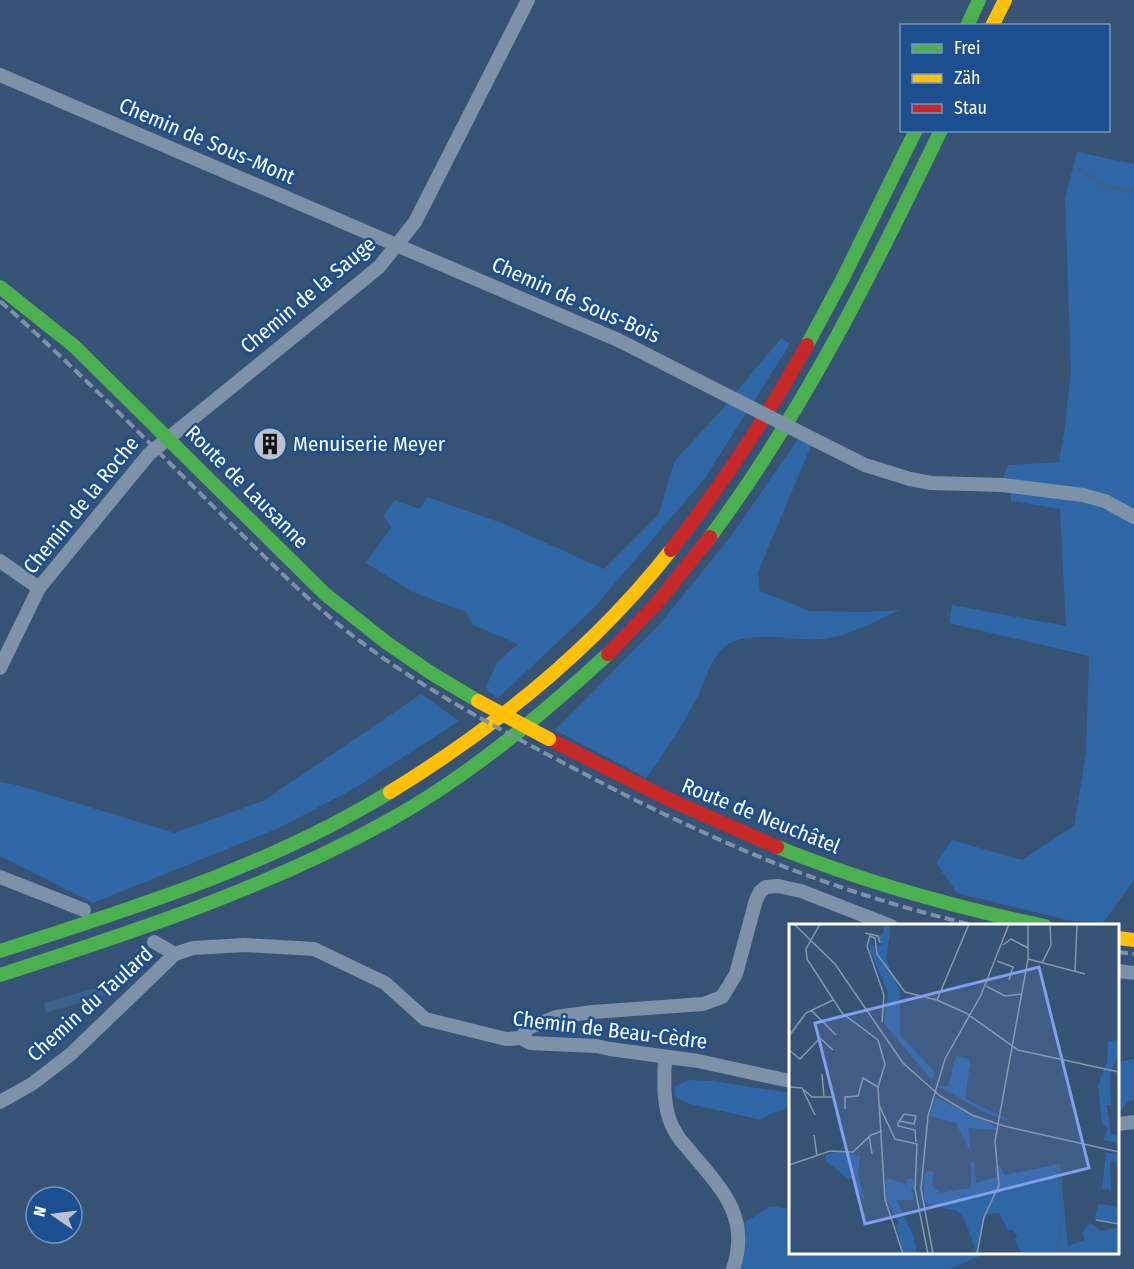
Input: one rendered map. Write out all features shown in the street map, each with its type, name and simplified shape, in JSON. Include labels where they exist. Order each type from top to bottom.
[{"type":"main road","points":[[968,24],[979,0]]},
{"type":"main road","points":[[993,24],[1005,0]]},
{"type":"main road","points":[[0,951],[182,890],[246,865],[320,831],[377,800],[435,764],[489,726],[542,683],[591,638],[637,590],[681,539],[727,476],[767,414],[817,328],[915,132]]},
{"type":"main road","points":[[0,975],[222,899],[330,851],[390,819],[450,782],[566,693],[631,630],[677,579],[713,534],[751,480],[792,417],[837,339],[940,132]]},
{"type":"main road","name":"Route de Lausanne","points":[[0,287],[74,346],[325,594],[387,643],[431,673],[477,700]]},
{"type":"main road","name":"Route de Neuchâtel","points":[[477,700],[669,801],[779,849],[905,892],[1037,924]]},
{"type":"main road","points":[[1119,938],[1134,940]]},
{"type":"street","name":"Chemin de la Sauge","points":[[168,437],[379,267],[398,245],[415,222],[528,0]]},
{"type":"street","name":"Chemin de Sous-Mont","points":[[0,75],[398,245]]},
{"type":"street","name":"Chemin de Sous-Bois","points":[[398,245],[618,340],[865,465],[931,483],[1003,485],[1083,495],[1105,501],[1134,517]]},
{"type":"street","name":"Chemin de la Roche","points":[[0,668],[39,588],[149,454],[168,437]]},
{"type":"street","points":[[0,561],[39,588]]},
{"type":"street","points":[[0,877],[84,910]]},
{"type":"street","points":[[520,1038],[528,1028],[556,1017],[603,1011],[703,1004],[722,997],[736,974],[756,900],[766,887],[778,886],[801,891],[886,924]]},
{"type":"street","points":[[153,942],[175,954]]},
{"type":"street","name":"Chemin de Beau-Cèdre","points":[[175,954],[193,948],[246,945],[314,950],[385,983],[425,1019],[506,1039],[520,1038],[530,1043],[596,1046],[610,1050],[698,1061],[789,1081]]},
{"type":"street","name":"Chemin du Taulard","points":[[0,1102],[32,1084],[71,1054],[175,954]]},
{"type":"street","points":[[1119,971],[1134,973]]},
{"type":"street","points":[[666,1057],[666,1105],[675,1133],[720,1186],[730,1202],[740,1235],[733,1269]]},
{"type":"street","points":[[1119,1124],[1134,1122]]},
{"type":"shaded area","points":[[1077,152],[1134,164],[1134,880],[1103,923],[1067,920],[957,893],[936,863],[952,840],[1022,860],[1074,826],[1086,753],[1089,656],[949,623],[952,605],[1066,626],[1060,509],[1011,501],[1011,490],[1049,487],[1003,477],[1008,465],[1059,462],[1071,372],[1065,198]]},
{"type":"shaded area","points":[[781,338],[790,344],[705,478],[592,610],[498,698],[485,689],[497,662],[518,644],[473,625],[466,612],[413,592],[366,563],[391,527],[383,516],[394,500],[420,509],[427,497],[502,523],[604,569],[659,514],[674,462],[723,408]]},
{"type":"shaded area","points":[[798,439],[811,446],[758,572],[760,591],[810,611],[900,610],[862,628],[832,638],[754,637],[729,644],[716,656],[686,717],[646,778],[555,730],[660,624],[731,536]]},
{"type":"shaded area","points":[[421,694],[459,721],[357,787],[279,828],[93,903],[0,856],[0,782],[17,785],[175,833],[265,800]]},
{"type":"shaded area","points":[[106,985],[108,994],[46,1013],[44,1003]]},
{"type":"shaded area","points":[[1134,1059],[1134,1100],[1128,1101],[1119,1114],[1119,1062]]},
{"type":"shaded area","points":[[688,1080],[713,1081],[789,1093],[789,1106],[762,1120],[690,1104],[675,1097],[674,1087]]},
{"type":"shaded area","points":[[770,1206],[789,1209],[789,1254],[984,1254],[950,1269],[727,1269],[744,1223]]},
{"type":"waterway","points":[[1080,170],[1107,187],[1134,191]]},
{"type":"railway","points":[[0,301],[85,380],[308,598],[363,644],[416,680],[554,758],[726,843],[831,884],[969,924]]},
{"type":"railway","points":[[1119,952],[1134,954]]},
{"type":"traffic: fast","points":[[968,24],[979,0]]},
{"type":"traffic: fast","points":[[807,345],[843,278],[915,132]]},
{"type":"traffic: fast","points":[[710,537],[776,440],[835,339],[863,288],[940,132]]},
{"type":"traffic: fast","points":[[0,287],[74,346],[325,594],[387,643],[478,701]]},
{"type":"traffic: fast","points":[[0,975],[149,925],[246,888],[294,868],[388,821],[447,785],[503,744],[608,654]]},
{"type":"traffic: fast","points":[[0,951],[200,883],[297,842],[390,792]]},
{"type":"traffic: fast","points":[[777,847],[909,892],[977,911],[1036,924]]},
{"type":"traffic: slow","points":[[993,24],[1005,0]]},
{"type":"traffic: slow","points":[[390,792],[468,741],[541,683],[610,620],[671,550]]},
{"type":"traffic: slow","points":[[478,701],[549,739]]},
{"type":"traffic: slow","points":[[1119,938],[1134,940]]},
{"type":"traffic: jam","points":[[671,550],[743,450],[807,345]]},
{"type":"traffic: jam","points":[[608,654],[656,604],[710,537]]},
{"type":"traffic: jam","points":[[549,739],[668,799],[777,847]]},
{"type":"place","name":"Menuiserie Meyer","points":[[270,444]]}]
